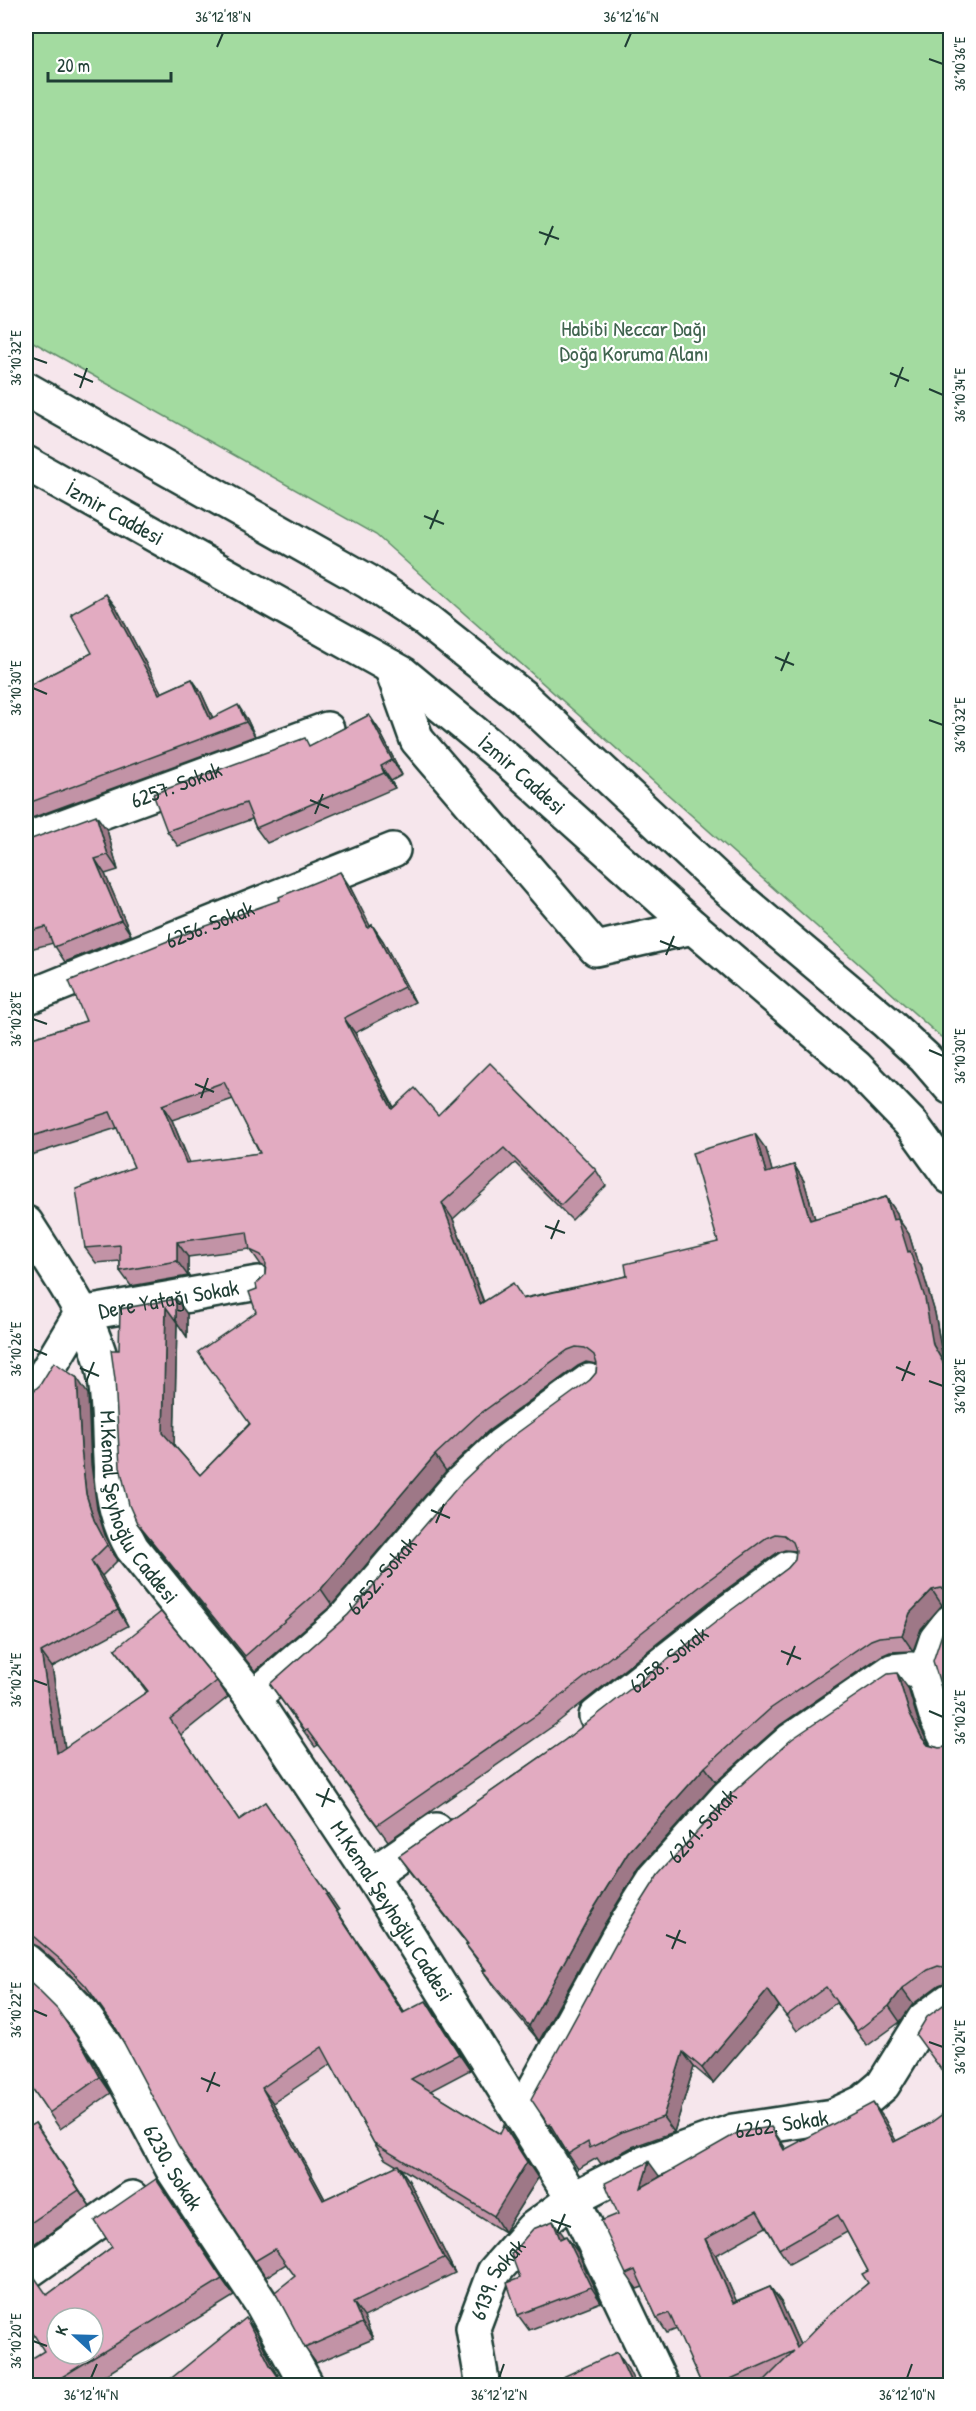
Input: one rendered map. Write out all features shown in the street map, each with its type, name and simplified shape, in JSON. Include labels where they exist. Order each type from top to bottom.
[{"type":"street","points":[[26,389],[367,581],[426,620],[531,704],[728,889],[886,1022],[951,1087]]},
{"type":"street","name":"İzmir Caddesi","points":[[26,463],[402,673],[564,810],[693,927],[808,1024],[870,1080],[913,1126],[951,1177]]},
{"type":"street","points":[[391,667],[417,740],[596,949],[693,927]]},
{"type":"street","name":"6257. Sokak","points":[[26,840],[327,729]]},
{"type":"street","name":"6256. Sokak","points":[[26,998],[393,850]]},
{"type":"street","name":"M.Kemal Şeyhoğlu Caddesi","points":[[26,1223],[81,1314],[97,1347],[104,1374],[109,1477],[122,1532],[132,1548],[253,1698],[371,1875],[573,2199],[662,2385]]},
{"type":"street","name":"Dere Yatağı Sokak","points":[[81,1314],[258,1283]]},
{"type":"street","points":[[29,1388],[81,1314]]},
{"type":"street","name":"6252. Sokak","points":[[253,1698],[345,1618],[460,1483],[501,1445],[589,1381]]},
{"type":"street","name":"6258. Sokak","points":[[573,1734],[729,1611],[788,1568]]},
{"type":"street","points":[[951,1622],[936,1640],[924,1676],[937,1719],[951,1745]]},
{"type":"street","name":"6261. Sokak","points":[[521,2114],[618,1937],[655,1878],[728,1796],[791,1740],[892,1671],[912,1669],[924,1676]]},
{"type":"street","points":[[371,1875],[458,1815]]},
{"type":"street","name":"6230. Sokak","points":[[26,1962],[61,1991],[82,2013],[111,2054],[173,2170],[263,2306],[307,2385]]},
{"type":"street","name":"6262. Sokak","points":[[573,2199],[639,2165],[733,2132],[833,2116],[863,2102],[883,2085],[924,2019],[951,2000]]},
{"type":"street","points":[[26,2273],[173,2170]]},
{"type":"street","name":"6139. Sokak","points":[[483,2385],[473,2328],[494,2272],[532,2229],[573,2199]]},
{"type":"green space","name":"Habibi Neccar Dağı Doğa Koruma Alanı","points":[[26,26],[950,26],[950,1045],[376,535],[26,338]]},
{"type":"building","points":[[106,594],[159,694],[192,679],[210,719],[238,705],[246,722],[26,804],[26,687],[92,653],[71,614]]},
{"type":"building","points":[[369,715],[392,760],[381,766],[384,773],[256,828],[246,803],[167,831],[153,794],[305,738],[309,746]]},
{"type":"building","points":[[96,815],[108,855],[95,859],[121,920],[54,947],[46,927],[26,932],[26,841]]},
{"type":"building","points":[[340,872],[368,928],[372,925],[404,987],[344,1018],[392,1109],[415,1088],[438,1115],[490,1063],[596,1170],[561,1205],[504,1148],[442,1203],[480,1304],[513,1283],[523,1299],[627,1276],[625,1264],[718,1242],[692,1153],[755,1134],[766,1173],[794,1165],[810,1220],[886,1197],[893,1220],[898,1219],[925,1298],[933,1345],[951,1376],[951,1592],[941,1588],[932,1590],[910,1613],[902,1635],[871,1640],[770,1709],[705,1767],[628,1853],[591,1913],[529,2026],[483,1971],[486,1970],[466,1945],[468,1944],[399,1856],[565,1740],[788,1568],[795,1560],[796,1550],[793,1542],[784,1535],[775,1534],[766,1538],[707,1581],[542,1711],[377,1825],[270,1684],[348,1615],[463,1481],[502,1444],[590,1380],[596,1373],[597,1364],[594,1355],[585,1348],[576,1347],[568,1350],[477,1416],[435,1455],[321,1589],[245,1656],[137,1523],[129,1505],[120,1467],[111,1350],[119,1350],[120,1309],[176,1299],[176,1321],[166,1307],[163,1433],[200,1475],[250,1424],[198,1352],[256,1312],[249,1292],[257,1289],[256,1284],[265,1275],[266,1264],[261,1255],[250,1250],[247,1232],[177,1242],[177,1261],[120,1271],[120,1245],[85,1248],[76,1189],[134,1167],[110,1112],[26,1138],[26,1040],[86,1021],[69,981],[195,930],[280,900],[279,897]],"holes":[[[224,1082],[260,1153],[186,1163],[162,1105]]]},
{"type":"building","points":[[54,1362],[77,1378],[86,1494],[94,1520],[107,1545],[91,1561],[118,1610],[41,1652],[57,1753],[148,1691],[115,1649],[161,1612],[217,1681],[170,1719],[239,1820],[265,1802],[328,1894],[326,1895],[403,2013],[426,2001],[459,2054],[411,2079],[500,2134],[504,2126],[527,2162],[494,2216],[374,2143],[322,2047],[262,2088],[323,2200],[398,2165],[444,2258],[353,2302],[362,2323],[305,2348],[275,2292],[295,2276],[275,2249],[255,2261],[178,2145],[117,2030],[86,1986],[62,1961],[26,1930],[26,1398],[40,1385]]},
{"type":"building","points":[[951,1621],[951,1710],[944,1697],[933,1661],[942,1634]]},
{"type":"building","points":[[897,1673],[909,1712],[922,1738],[928,1745],[939,1748],[951,1744],[951,1970],[938,1966],[928,1970],[902,1989],[889,2006],[857,2031],[826,1987],[786,2016],[768,1990],[702,2068],[683,2052],[663,2117],[622,2132],[590,2148],[588,2142],[568,2154],[550,2124],[549,2126],[531,2099],[623,1931],[659,1874],[731,1794],[792,1739],[888,1674]]},
{"type":"building","points":[[26,1979],[57,2009],[84,2048],[100,2077],[49,2113],[26,2079]]},
{"type":"building","points":[[950,2000],[951,2083],[916,2035],[927,2017]]},
{"type":"building","points":[[873,2103],[894,2142],[929,2124],[951,2108],[951,2385],[760,2385],[794,2351],[717,2385],[702,2385],[669,2313],[657,2318],[635,2270],[626,2274],[601,2221],[618,2214],[605,2183],[649,2162],[641,2188],[739,2132],[771,2127],[784,2150]],"holes":[[[757,2211],[779,2249],[838,2215],[868,2271],[862,2274],[868,2283],[828,2316],[797,2348],[770,2287],[733,2303],[705,2239]]]},
{"type":"building","points":[[35,2123],[79,2190],[26,2226],[26,2129]]},
{"type":"building","points":[[156,2179],[222,2279],[105,2351],[105,2306],[45,2306],[45,2366],[80,2366],[49,2385],[26,2385],[26,2362],[44,2351],[26,2322],[26,2270],[28,2268],[47,2295],[112,2247],[95,2221]]},
{"type":"building","points":[[553,2221],[560,2239],[566,2236],[591,2287],[518,2315],[507,2283],[520,2278],[511,2254],[533,2229]]},
{"type":"building","points":[[246,2318],[270,2365],[284,2385],[163,2385]]},
{"type":"building","points":[[617,2352],[632,2385],[556,2385],[554,2381]]}]
